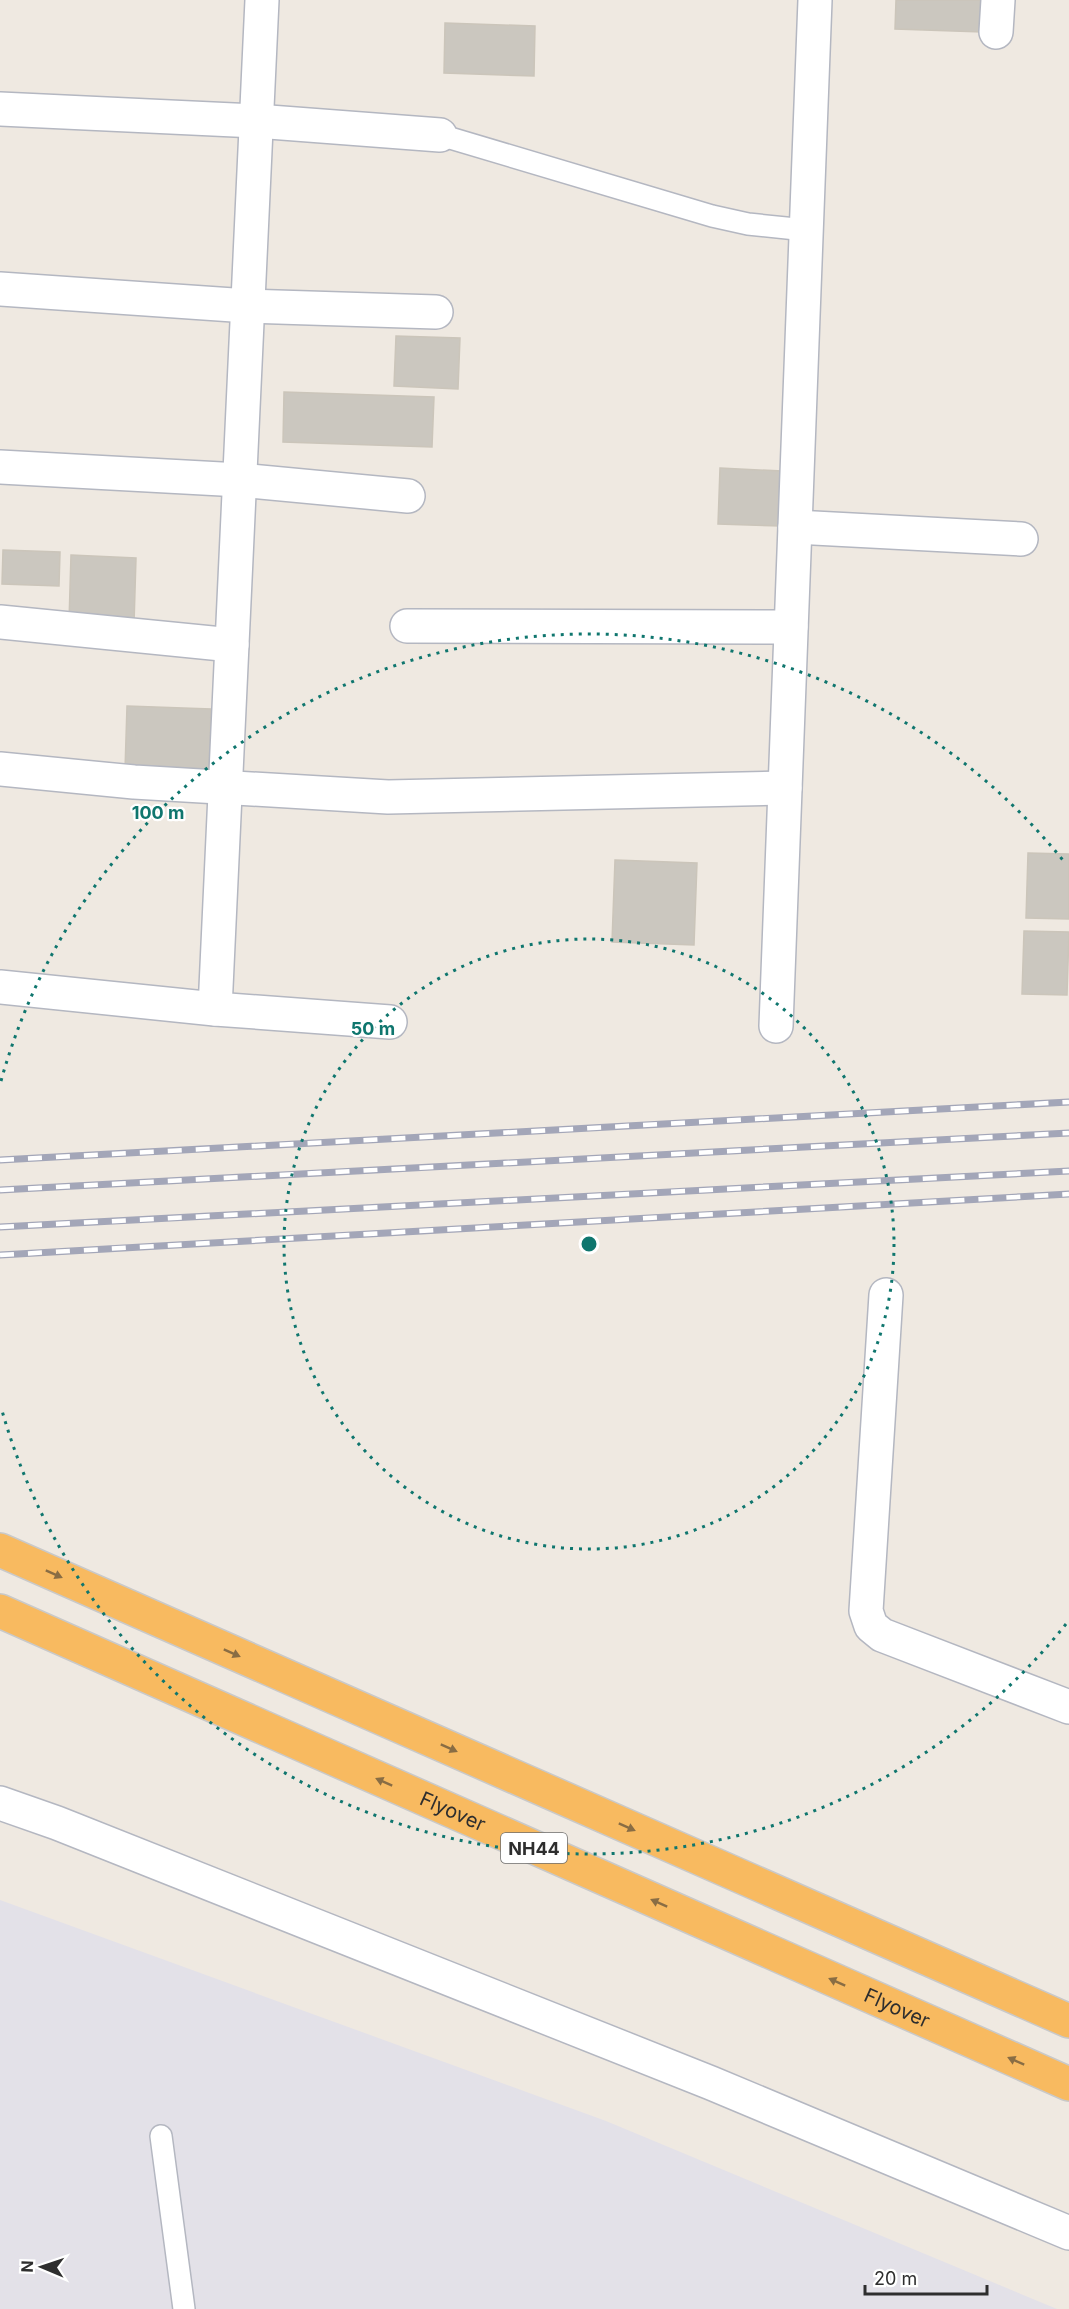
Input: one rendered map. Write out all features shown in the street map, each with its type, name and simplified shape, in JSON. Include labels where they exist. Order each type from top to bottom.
[{"type":"highway","points":[[0,1551],[1069,2021]]},
{"type":"highway","name":"Flyover","points":[[0,1611],[1069,2084]]},
{"type":"street","points":[[215,1009],[262,0]]},
{"type":"street","points":[[776,1026],[815,0]]},
{"type":"street","points":[[996,32],[998,0]]},
{"type":"street","points":[[0,109],[256,121],[440,135]]},
{"type":"street","points":[[0,289],[248,306],[436,312]]},
{"type":"street","points":[[0,467],[240,480],[408,496]]},
{"type":"street","points":[[795,527],[1021,539]]},
{"type":"street","points":[[0,622],[232,645]]},
{"type":"street","points":[[407,626],[791,627]]},
{"type":"street","points":[[0,769],[134,782],[388,797],[785,788]]},
{"type":"street","points":[[0,987],[215,1009],[390,1022]]},
{"type":"street","points":[[886,1295],[866,1611],[871,1626],[882,1635],[1069,1707]]},
{"type":"street","points":[[0,1803],[57,1823],[711,2083],[1069,2233]]},
{"type":"lane","points":[[440,135],[712,216],[748,224],[806,230]]},
{"type":"lane","points":[[161,2136],[184,2309]]},
{"type":"shaded area","points":[[0,1900],[606,2121],[1057,2309],[0,2309]]},
{"type":"building","points":[[896,0],[983,0],[982,32],[895,29]]},
{"type":"building","points":[[445,23],[535,26],[534,76],[444,73]]},
{"type":"building","points":[[396,336],[460,338],[458,389],[394,386]]},
{"type":"building","points":[[284,392],[434,397],[432,447],[283,442]]},
{"type":"building","points":[[720,468],[782,471],[780,526],[718,524]]},
{"type":"building","points":[[3,550],[60,552],[59,586],[2,584]]},
{"type":"building","points":[[71,555],[136,558],[134,624],[69,622]]},
{"type":"building","points":[[127,706],[211,709],[209,773],[125,770]]},
{"type":"building","points":[[1028,853],[1069,854],[1069,919],[1026,918]]},
{"type":"building","points":[[615,860],[697,863],[694,945],[612,942]]},
{"type":"building","points":[[1024,931],[1069,932],[1067,995],[1022,994]]},
{"type":"railway","points":[[0,1160],[1069,1102]]},
{"type":"railway","points":[[0,1190],[1069,1133]]},
{"type":"railway","points":[[0,1227],[1069,1171]]},
{"type":"railway","points":[[0,1255],[1069,1194]]}]
